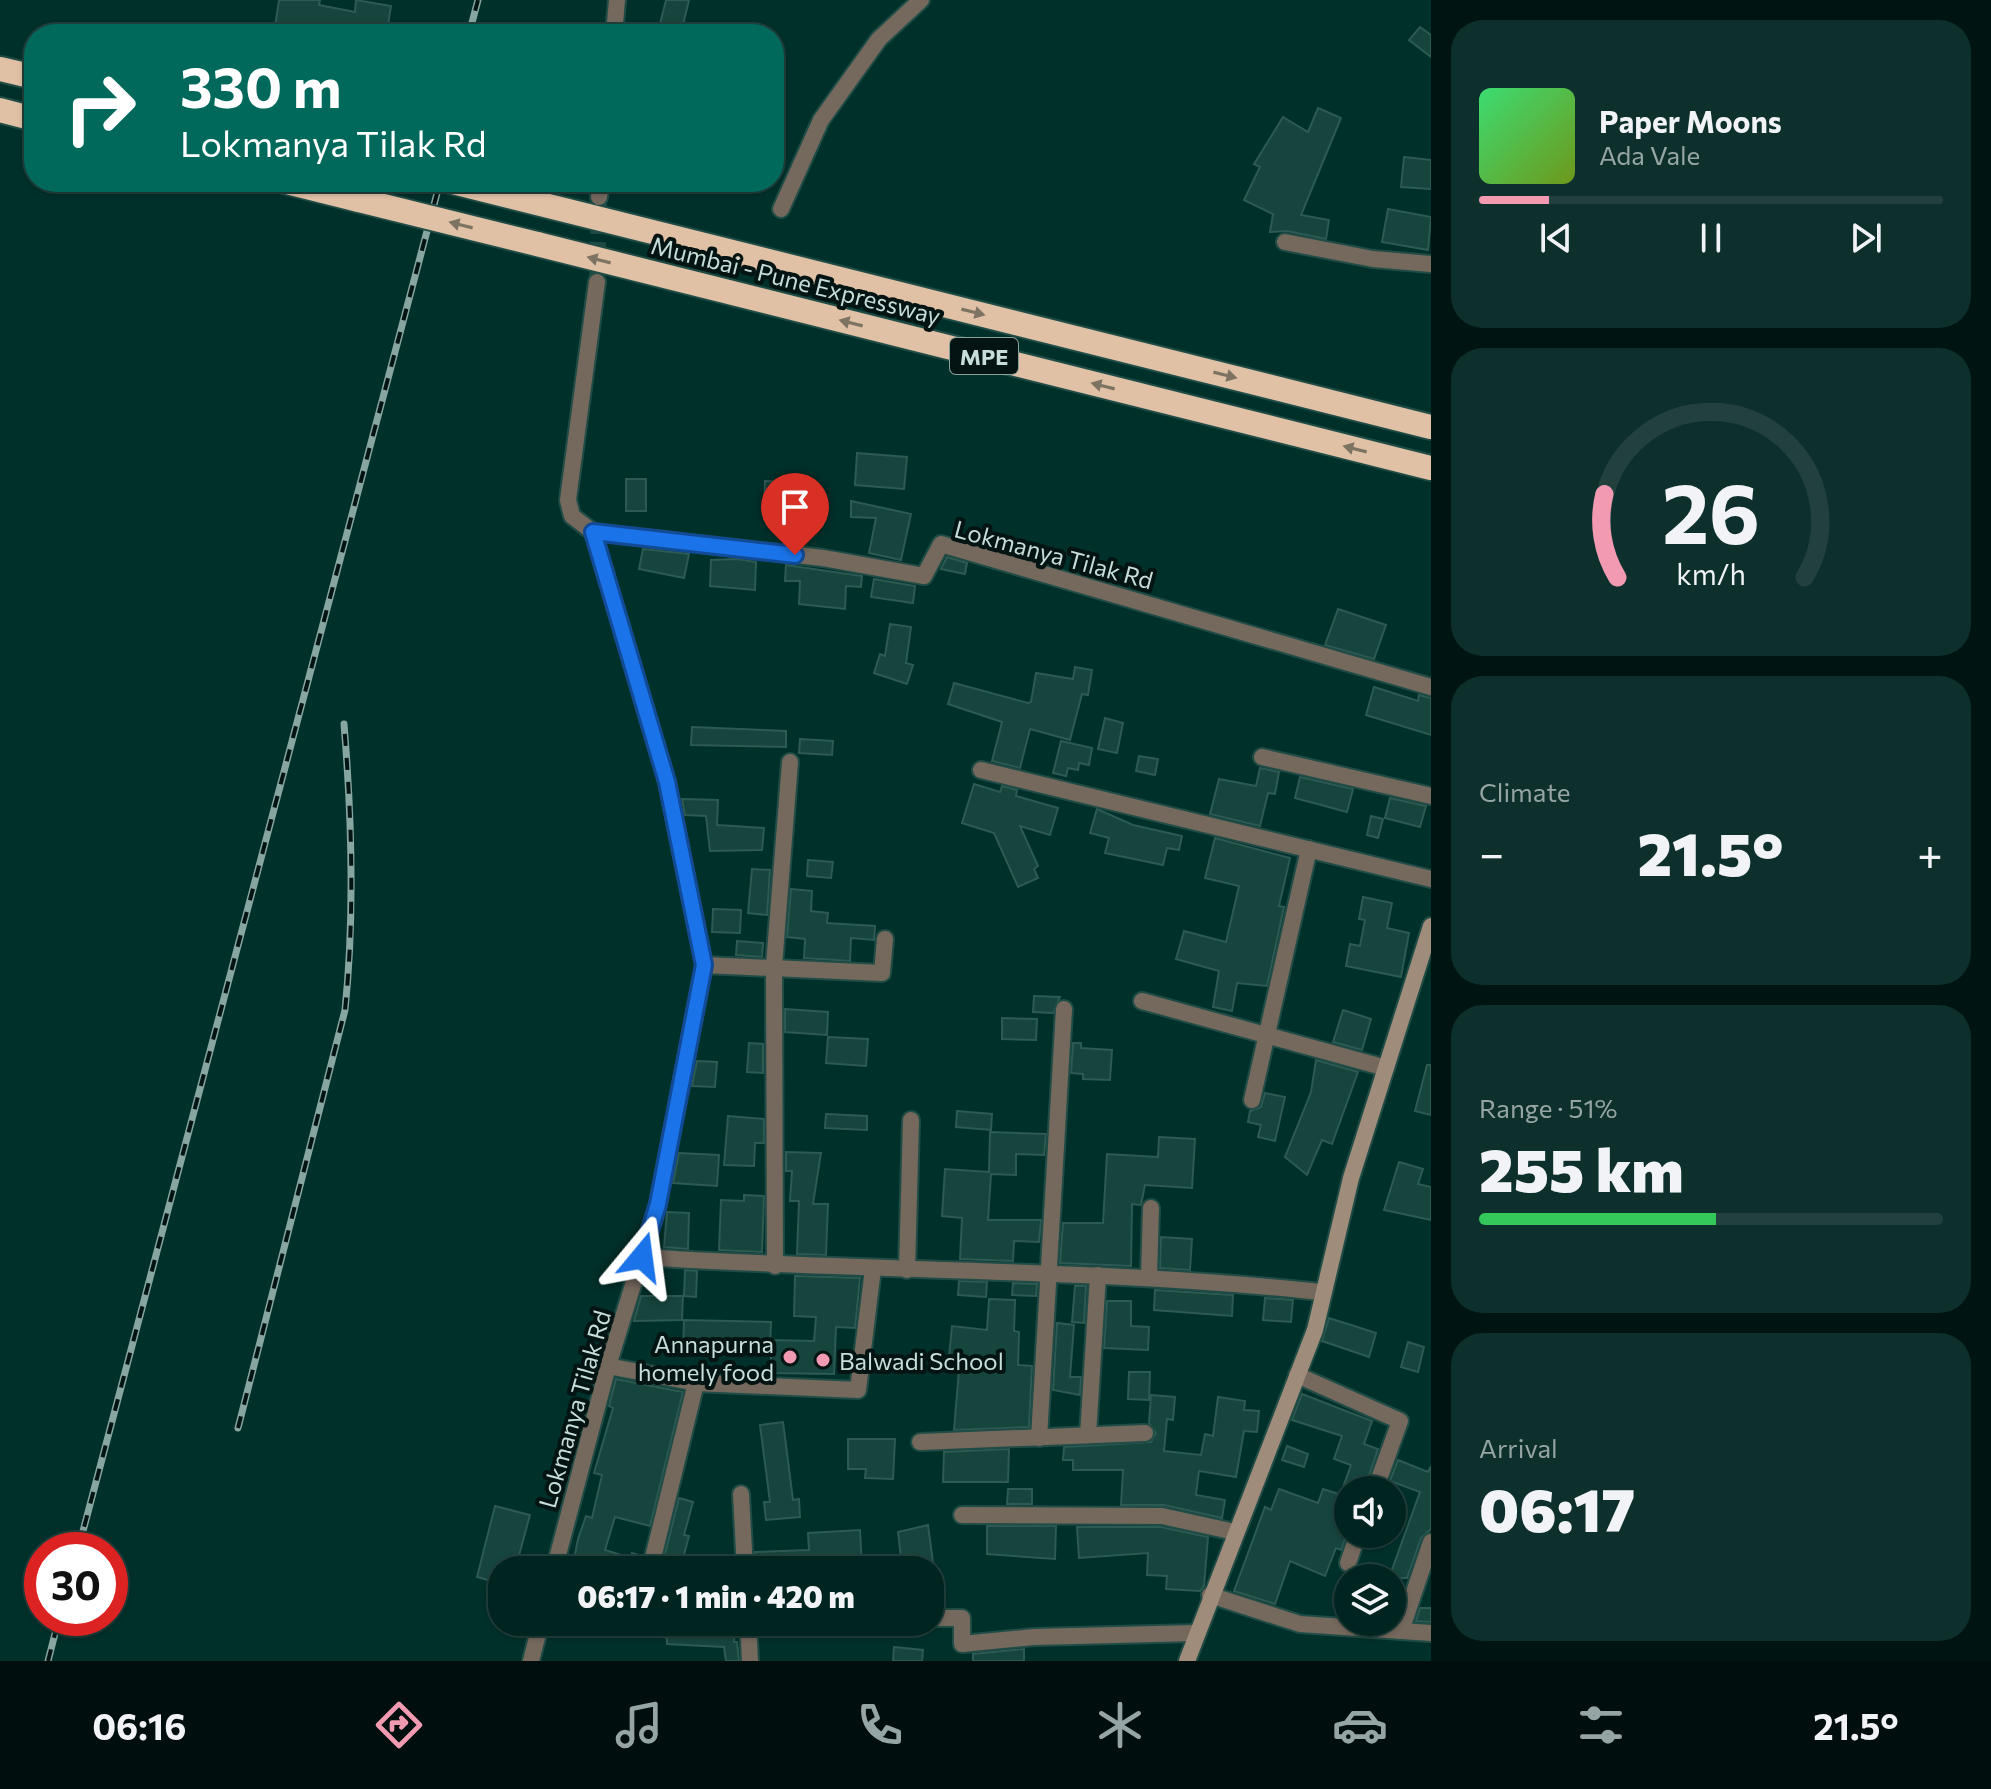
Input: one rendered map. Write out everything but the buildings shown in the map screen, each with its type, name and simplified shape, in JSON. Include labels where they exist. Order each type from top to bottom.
[{"type":"highway","points":[[0,69],[24,75]]},
{"type":"highway","points":[[0,110],[24,116]]},
{"type":"highway","name":"Mumbai - Pune Expressway","points":[[327,192],[1431,468]]},
{"type":"highway","name":"Mumbai - Pune Expressway","points":[[493,192],[1431,427]]},
{"type":"main road","points":[[1187,1661],[1315,1330],[1321,1292],[1351,1178],[1386,1068],[1423,974],[1431,926]]},
{"type":"street","points":[[615,24],[617,0]]},
{"type":"street","points":[[781,209],[821,120],[879,39],[921,0]]},
{"type":"street","points":[[1285,242],[1373,259],[1431,264]]},
{"type":"street","points":[[593,532],[572,516],[568,500],[597,282]]},
{"type":"street","name":"Lokmanya Tilak Rd","points":[[558,1556],[608,1366],[658,1204],[704,965],[667,782],[593,532],[823,558],[924,576],[941,544],[1431,687]]},
{"type":"street","points":[[1262,757],[1431,796]]},
{"type":"street","points":[[775,1266],[774,966],[790,762]]},
{"type":"street","points":[[981,770],[1431,879]]},
{"type":"street","points":[[1252,1100],[1309,849]]},
{"type":"street","points":[[704,965],[882,973],[885,939]]},
{"type":"street","points":[[1142,1001],[1386,1068]]},
{"type":"street","points":[[1039,1438],[1046,1275],[1064,1009]]},
{"type":"street","points":[[907,1270],[911,1120]]},
{"type":"street","points":[[1149,1276],[1151,1208]]},
{"type":"street","points":[[642,1257],[775,1266],[1149,1276],[1321,1292]]},
{"type":"street","points":[[608,1366],[696,1383],[858,1390],[873,1269]]},
{"type":"street","points":[[1088,1435],[1098,1275]]},
{"type":"street","points":[[1297,1375],[1400,1421],[1380,1476]]},
{"type":"street","points":[[653,1556],[696,1383]]},
{"type":"street","points":[[920,1442],[1145,1433]]},
{"type":"street","points":[[741,1494],[744,1556]]},
{"type":"street","points":[[962,1515],[1162,1516],[1235,1532]]},
{"type":"street","points":[[1406,1616],[1431,1542]]},
{"type":"street","points":[[1348,1563],[1353,1548]]},
{"type":"street","points":[[1210,1595],[1300,1624],[1334,1626]]},
{"type":"street","points":[[944,1618],[962,1618],[962,1644],[1034,1637],[1196,1633]]},
{"type":"street","points":[[1406,1631],[1431,1633]]},
{"type":"street","points":[[531,1661],[537,1636]]},
{"type":"street","points":[[749,1636],[750,1661]]},
{"type":"tunnel","points":[[597,282],[599,197]]},
{"type":"railway","points":[[472,24],[478,0]]},
{"type":"railway","points":[[83,1532],[437,192]]},
{"type":"railway","points":[[238,1428],[345,1010],[351,867],[344,724]]},
{"type":"railway","points":[[48,1661],[54,1636]]},
{"type":"place","name":"Annapurna homely food","points":[[790,1357]]},
{"type":"place","name":"Balwadi School","points":[[823,1360]]},
{"type":"route","points":[[642,1257],[658,1204],[704,965],[667,782],[593,532],[795,555]]}]
